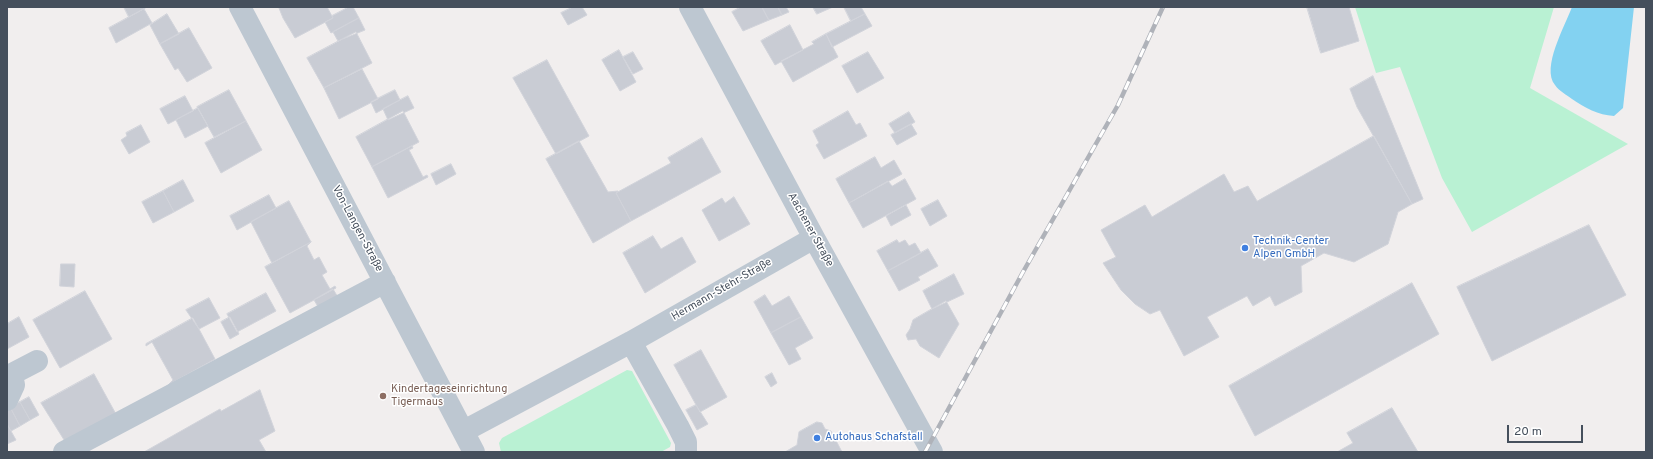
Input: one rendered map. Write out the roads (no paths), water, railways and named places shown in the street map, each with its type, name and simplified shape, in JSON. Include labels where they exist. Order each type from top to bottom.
[{"type":"street","name":"Von-Langen-Straße","points":[[240,7],[386,282],[474,452]]},
{"type":"street","name":"Aachener Straße","points":[[690,7],[814,238],[932,452]]},
{"type":"street","name":"Hermann-Stehr-Straße","points":[[464,431],[630,342],[814,238]]},
{"type":"street","points":[[64,452],[386,282]]},
{"type":"street","points":[[630,342],[678,426],[686,442],[686,452]]},
{"type":"street","points":[[7,400],[14,385],[12,374],[37,361]]},
{"type":"water","points":[[1572,7],[1634,7],[1623,108],[1614,116],[1597,113],[1572,99],[1555,85],[1551,78],[1552,58]]},
{"type":"railway","points":[[925,452],[1023,272],[1118,105],[1163,7]]},
{"type":"place","name":"Technik-Center Alpen GmbH","points":[[1245,248]]},
{"type":"place","name":"Kindertageseinrichtung Tigermaus","points":[[383,396]]},
{"type":"place","name":"Autohaus Schafstall","points":[[817,438]]}]
